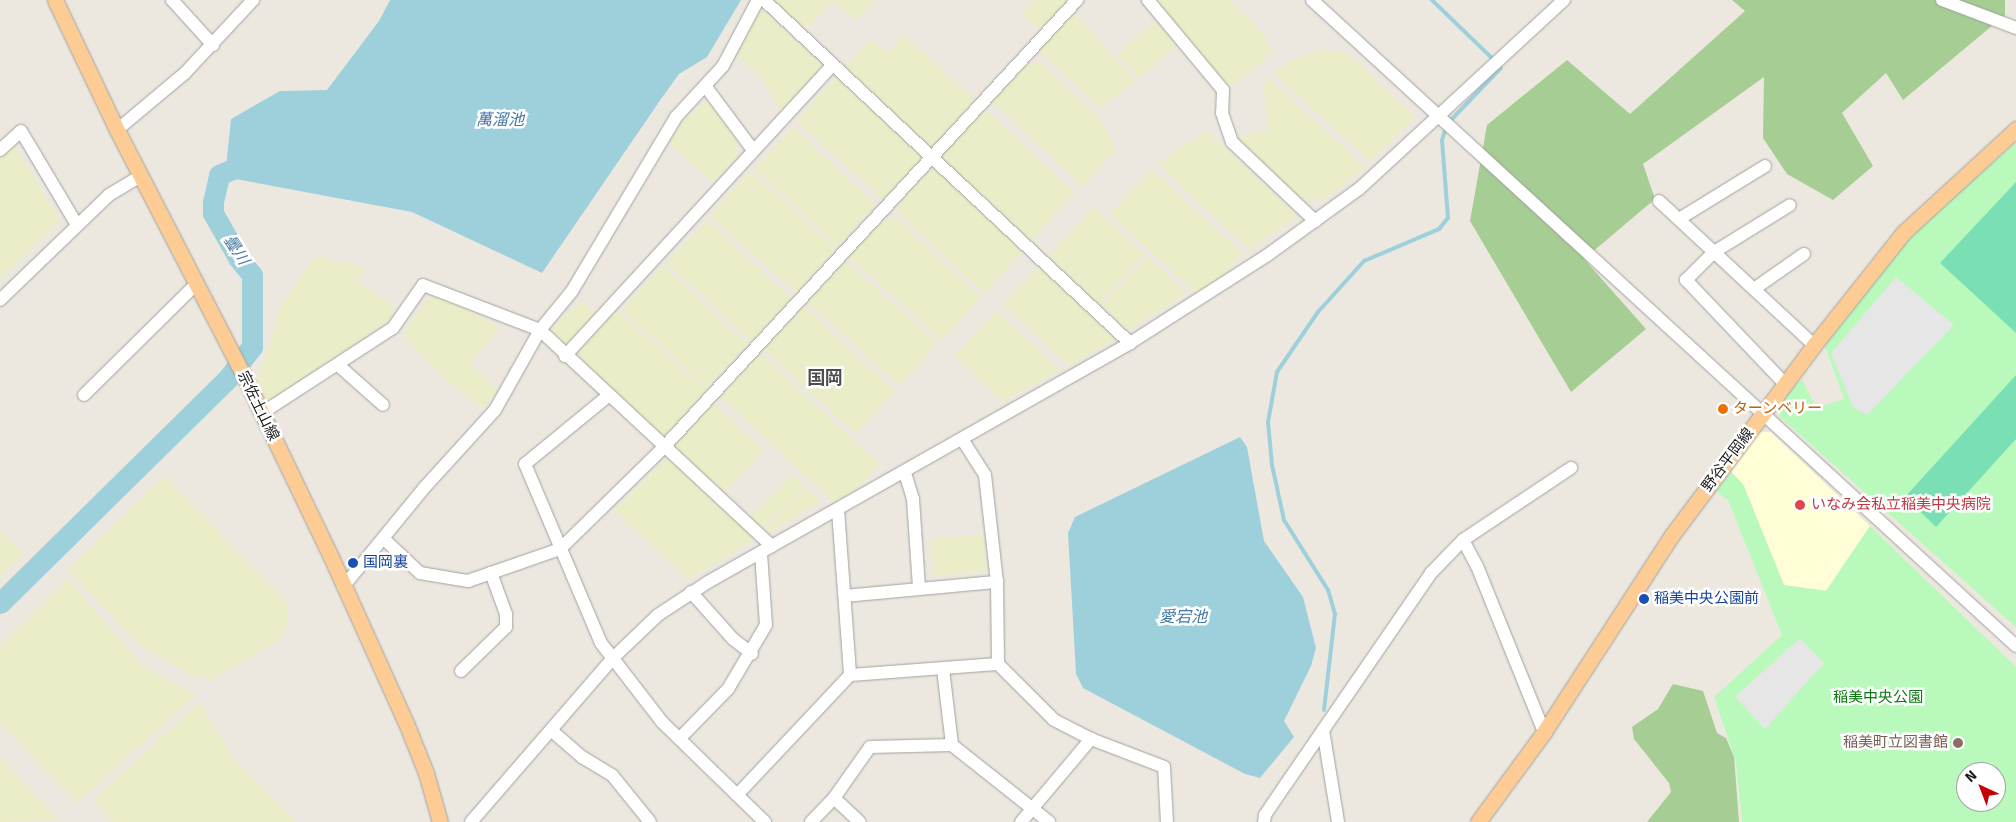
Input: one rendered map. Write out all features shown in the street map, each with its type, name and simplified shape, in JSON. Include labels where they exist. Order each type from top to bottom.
[{"type":"main road","name":"宗佐土山線","points":[[55,0],[117,130],[234,355],[262,413],[406,724],[426,773],[440,822]]},
{"type":"main road","name":"野谷平岡線","points":[[1478,822],[1544,732],[1672,536],[1814,345],[1903,233],[2016,129]]},
{"type":"street","points":[[172,0],[213,45]]},
{"type":"street","points":[[117,130],[185,73],[253,0]]},
{"type":"street","points":[[343,587],[382,538],[494,410],[540,330],[572,291],[676,118],[723,66],[758,0]]},
{"type":"street","points":[[764,0],[832,65],[933,156],[1130,343]]},
{"type":"street","points":[[382,538],[420,573],[468,581],[560,549],[664,447],[1077,0]]},
{"type":"street","points":[[1148,0],[1224,90],[1222,113],[1232,142],[1315,221]]},
{"type":"street","points":[[1312,0],[1438,119],[1764,411],[2016,646]]},
{"type":"street","points":[[471,822],[552,731],[613,658],[658,615],[691,592],[905,473],[1130,343],[1315,221],[1359,189],[1427,123],[1438,119],[1564,0]]},
{"type":"street","points":[[1942,0],[2016,28]]},
{"type":"street","points":[[565,356],[832,65]]},
{"type":"street","points":[[706,87],[753,150]]},
{"type":"street","points":[[0,150],[21,131],[77,225]]},
{"type":"street","points":[[1678,219],[1765,166]]},
{"type":"street","points":[[0,300],[109,195],[141,176]]},
{"type":"street","points":[[1659,201],[1814,345]]},
{"type":"street","points":[[1785,384],[1686,280],[1714,252],[1790,205]]},
{"type":"street","points":[[1754,289],[1804,254]]},
{"type":"street","points":[[84,395],[197,283]]},
{"type":"street","points":[[262,413],[393,328],[423,285],[540,330],[565,356],[664,447],[767,549],[766,626],[752,654],[728,689],[680,738]]},
{"type":"street","points":[[338,365],[383,405]]},
{"type":"street","points":[[608,396],[525,464],[601,643],[662,722],[765,822]]},
{"type":"street","points":[[962,439],[985,474],[997,582],[998,664],[1054,720],[1091,739],[1164,767],[1167,822]]},
{"type":"street","points":[[1264,819],[1431,573],[1462,540],[1571,468]]},
{"type":"street","points":[[905,473],[912,498],[919,588]]},
{"type":"street","points":[[838,510],[850,675]]},
{"type":"street","points":[[1462,540],[1477,566],[1544,732]]},
{"type":"street","points":[[461,671],[506,627],[506,614],[491,573]]},
{"type":"street","points":[[845,596],[997,582]]},
{"type":"street","points":[[691,592],[733,639],[752,654]]},
{"type":"street","points":[[737,794],[850,675],[998,664]]},
{"type":"street","points":[[943,669],[952,745]]},
{"type":"street","points":[[1323,730],[1338,822]]},
{"type":"street","points":[[552,731],[582,757],[612,775],[650,822]]},
{"type":"street","points":[[1020,822],[1091,739]]},
{"type":"street","points":[[811,822],[834,798],[870,747],[952,745],[1049,822]]},
{"type":"street","points":[[834,798],[860,822]]},
{"type":"shaded area","points":[[770,0],[875,0],[857,20],[833,2],[803,32]]},
{"type":"shaded area","points":[[1034,0],[1069,0],[1040,30],[1022,13]]},
{"type":"shaded area","points":[[1154,0],[1228,0],[1257,26],[1273,52],[1234,85],[1227,85]]},
{"type":"shaded area","points":[[760,8],[822,65],[781,113],[764,82],[740,58],[738,49]]},
{"type":"shaded area","points":[[1073,11],[1136,81],[1100,108],[1037,49]]},
{"type":"shaded area","points":[[1155,21],[1177,46],[1139,79],[1117,54]]},
{"type":"shaded area","points":[[904,35],[976,101],[931,149],[844,69],[871,39],[887,52]]},
{"type":"shaded area","points":[[1321,50],[1347,53],[1415,117],[1370,162],[1274,73],[1288,62]]},
{"type":"shaded area","points":[[1027,63],[1041,63],[1096,114],[1117,149],[1082,186],[992,101]]},
{"type":"shaded area","points":[[836,77],[924,156],[884,201],[796,122]]},
{"type":"shaded area","points":[[1268,77],[1365,167],[1325,200],[1299,198],[1235,139],[1269,129],[1263,90]]},
{"type":"shaded area","points":[[707,100],[738,138],[737,157],[714,183],[672,146],[670,139],[684,120]]},
{"type":"shaded area","points":[[989,112],[1075,193],[1030,241],[940,156],[979,114]]},
{"type":"shaded area","points":[[793,127],[876,205],[838,246],[754,169]]},
{"type":"shaded area","points":[[1207,131],[1297,216],[1249,250],[1157,163]]},
{"type":"shaded area","points":[[14,147],[61,220],[0,279],[0,155]]},
{"type":"shaded area","points":[[934,168],[1023,251],[984,293],[898,213],[903,198]]},
{"type":"shaded area","points":[[1152,169],[1243,254],[1201,298],[1110,214]]},
{"type":"shaded area","points":[[750,171],[836,249],[796,293],[710,216]]},
{"type":"shaded area","points":[[1094,207],[1145,255],[1100,304],[1048,256]]},
{"type":"shaded area","points":[[897,219],[981,297],[942,341],[848,256],[880,221]]},
{"type":"shaded area","points":[[707,220],[792,299],[752,342],[667,263]]},
{"type":"shaded area","points":[[1148,256],[1187,293],[1128,330],[1102,305]]},
{"type":"shaded area","points":[[318,257],[365,267],[358,282],[390,303],[393,310],[391,319],[269,402],[256,380],[273,337],[279,310],[313,258]]},
{"type":"shaded area","points":[[845,260],[938,344],[900,386],[807,302]]},
{"type":"shaded area","points":[[1040,264],[1116,338],[1069,366],[1003,304]]},
{"type":"shaded area","points":[[663,266],[747,344],[706,388],[622,310]]},
{"type":"shaded area","points":[[1896,277],[1954,325],[1867,415],[1853,407],[1831,353]]},
{"type":"shaded area","points":[[439,296],[500,328],[470,364],[499,391],[481,409],[435,369],[403,335],[425,301]]},
{"type":"shaded area","points":[[583,302],[596,314],[564,346],[549,333],[565,314]]},
{"type":"shaded area","points":[[804,306],[895,391],[855,434],[764,349]]},
{"type":"shaded area","points":[[617,310],[708,392],[665,439],[574,358]]},
{"type":"shaded area","points":[[997,311],[1060,370],[1003,402],[954,356]]},
{"type":"shaded area","points":[[760,353],[879,464],[839,507],[720,396]]},
{"type":"shaded area","points":[[713,402],[764,451],[721,496],[670,447]]},
{"type":"shaded area","name":"いなみ会私立稲美中央病院","points":[[1759,432],[1771,432],[1870,526],[1826,591],[1784,585],[1743,484],[1731,472]]},
{"type":"shaded area","points":[[667,457],[757,539],[688,579],[614,510]]},
{"type":"shaded area","points":[[793,474],[805,486],[760,531],[748,519]]},
{"type":"shaded area","points":[[164,476],[289,604],[284,637],[209,682],[201,675],[197,679],[142,647],[68,570]]},
{"type":"shaded area","points":[[806,487],[821,501],[765,535],[762,533]]},
{"type":"shaded area","points":[[0,530],[23,554],[0,577]]},
{"type":"shaded area","points":[[983,534],[987,571],[933,576],[929,540]]},
{"type":"shaded area","points":[[68,579],[143,666],[196,695],[77,803],[0,723],[0,645]]},
{"type":"shaded area","points":[[1800,638],[1824,663],[1765,729],[1735,697]]},
{"type":"shaded area","points":[[200,702],[234,759],[297,822],[113,822],[93,800]]},
{"type":"shaded area","points":[[0,757],[59,820],[0,822]]},
{"type":"green space","points":[[1732,0],[2005,0],[2005,15],[1903,100],[1886,73],[1842,113],[1873,166],[1833,200],[1787,174],[1763,138],[1764,77],[1643,164],[1655,199],[1584,259],[1646,329],[1571,392],[1470,221],[1487,125],[1567,60],[1630,114],[1745,11]]},
{"type":"green space","points":[[2016,143],[2016,627],[1779,416],[1779,404],[1802,379],[1816,408],[1844,399],[1825,346],[1901,249],[1907,235]]},
{"type":"green space","points":[[2016,182],[2016,333],[1940,263]]},
{"type":"green space","points":[[2016,375],[2016,439],[1936,527],[1905,497]]},
{"type":"green space","name":"稲美中央公園","points":[[1731,472],[1743,484],[1784,585],[1826,591],[1870,526],[2016,667],[2016,822],[1742,822],[1736,762],[1714,697],[1782,635],[1728,500],[1716,491]]},
{"type":"green space","points":[[1673,684],[1703,691],[1717,733],[1726,738],[1734,757],[1739,822],[1647,822],[1671,792],[1669,783],[1634,739],[1632,727],[1658,709]]},
{"type":"water","name":"萬溜池","points":[[390,0],[741,0],[707,57],[679,74],[542,273],[412,212],[225,177],[231,119],[280,91],[327,90],[379,21]]},
{"type":"water","name":"愛宕池","points":[[1240,437],[1247,447],[1264,541],[1303,597],[1316,648],[1311,666],[1284,721],[1294,737],[1260,778],[1245,774],[1083,688],[1076,674],[1068,533],[1075,517]]},
{"type":"waterway","points":[[1432,0],[1494,60]]},
{"type":"waterway","points":[[1449,122],[1501,68]]},
{"type":"waterway","points":[[1324,710],[1335,614],[1328,590],[1284,520],[1272,465],[1268,422],[1277,372],[1318,312],[1364,261],[1439,229],[1448,218],[1442,140],[1446,128]]},
{"type":"waterway","name":"曇川","points":[[0,603],[229,377],[252,347],[252,275],[239,259],[213,213],[213,202],[219,175],[252,160]]},
{"type":"place","name":"ターンベリー","points":[[1723,409]]},
{"type":"place","name":"いなみ会私立稲美中央病院","points":[[1800,505]]},
{"type":"place","name":"国岡裏","points":[[353,563]]},
{"type":"place","name":"稲美中央公園前","points":[[1644,599]]},
{"type":"place","name":"稲美町立図書館","points":[[1958,743]]},
{"type":"district","name":"国岡","points":[[825,378]]}]
